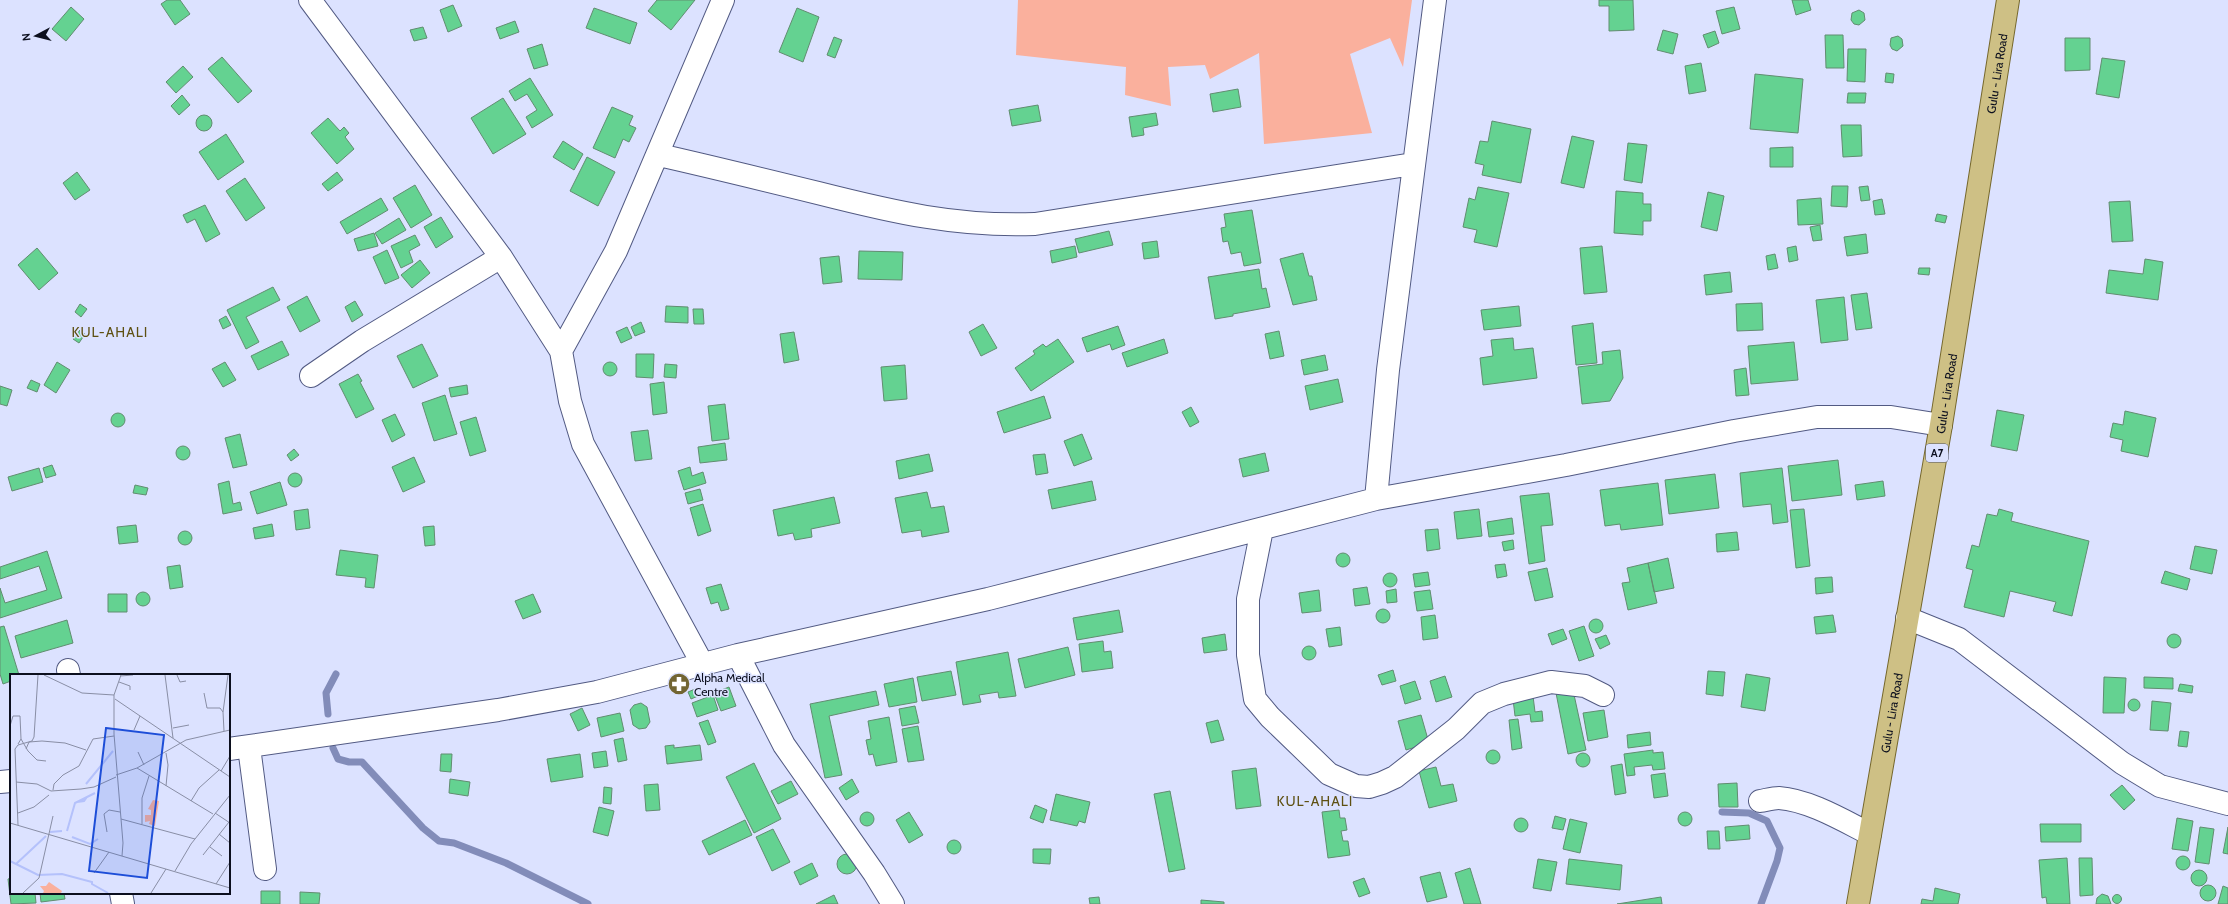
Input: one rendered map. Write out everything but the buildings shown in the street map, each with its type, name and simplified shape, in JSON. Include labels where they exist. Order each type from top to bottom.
[{"type":"main road","name":"Gulu - Lira Road","points":[[1858,904],[1941,425],[2008,0]]},
{"type":"street","points":[[310,0],[501,257],[561,351],[570,401],[583,444],[703,665]]},
{"type":"street","points":[[561,351],[616,251],[659,155],[722,0]]},
{"type":"street","points":[[1376,499],[1388,370],[1435,0]]},
{"type":"street","points":[[659,155],[910,216],[956,223],[1002,226],[1035,224],[1413,164]]},
{"type":"street","points":[[311,376],[362,341],[501,257]]},
{"type":"street","points":[[265,869],[239,748],[521,706],[597,692],[738,655],[988,599],[1376,499],[1566,465],[1734,431],[1817,418],[1891,418],[1941,425]]},
{"type":"street","points":[[1262,529],[1248,599],[1248,654],[1255,700],[1270,717],[1329,774],[1356,786],[1369,787],[1382,783],[1395,777],[1456,728],[1482,703],[1504,694],[1551,682],[1585,686],[1603,695]]},
{"type":"street","points":[[1907,618],[1959,639],[2122,763],[2160,786],[2228,804]]},
{"type":"street","points":[[738,655],[784,745],[874,873],[893,904]]},
{"type":"street","points":[[0,782],[10,780]]},
{"type":"street","points":[[1770,799],[1798,802],[1826,813],[1870,834]]},
{"type":"street","points":[[121,894],[123,904]]},
{"type":"shaded area","points":[[1018,0],[1412,0],[1403,67],[1390,38],[1350,54],[1372,133],[1264,144],[1259,53],[1210,79],[1205,65],[1168,67],[1171,106],[1125,95],[1126,67],[1016,55]]},
{"type":"waterway","points":[[328,714],[326,693],[336,674]]},
{"type":"waterway","points":[[333,748],[338,759],[349,762],[362,762],[423,828],[439,841],[454,843],[506,863],[588,904]]},
{"type":"waterway","points":[[1722,812],[1749,813],[1767,821],[1780,848],[1777,861],[1761,904]]},
{"type":"place","name":"Alpha Medical Centre","points":[[679,684]]},
{"type":"district","name":"KUL-AHALI","points":[[110,332]]},
{"type":"district","name":"KUL-AHALI","points":[[1315,801]]}]
